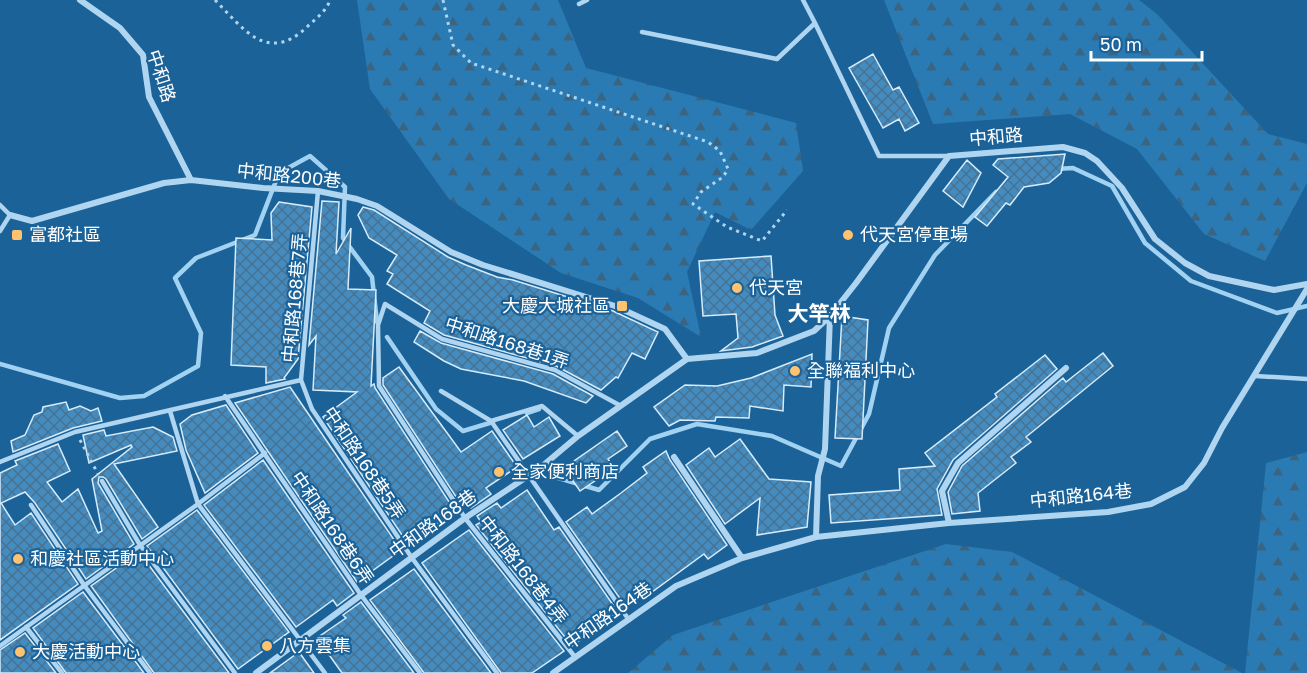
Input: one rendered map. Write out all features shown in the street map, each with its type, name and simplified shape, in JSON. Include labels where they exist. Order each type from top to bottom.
[{"type":"street","name":"中和路","points":[[80,0],[120,28],[143,56],[149,96],[191,180]]},
{"type":"street","name":"中和路","points":[[687,359],[757,353],[814,331],[830,316],[950,156],[1063,147],[1085,153],[1097,161],[1122,188],[1155,239],[1185,263],[1209,276],[1274,290],[1307,284]]},
{"type":"street","name":"中和路200巷","points":[[10,215],[32,221],[164,183],[191,180],[318,191],[377,206],[451,252],[483,265],[615,306],[665,329],[687,359]]},
{"type":"street","name":"中和路164巷","points":[[553,673],[676,586],[742,558],[816,537],[949,523],[1108,512],[1151,504],[1185,488],[1204,463],[1222,428],[1307,289]]},
{"type":"street","points":[[816,537],[818,476],[825,449],[830,316]]},
{"type":"street","name":"中和路168巷","points":[[256,673],[465,518],[542,466],[578,436],[687,359]]},
{"type":"street","points":[[949,523],[942,492],[958,463],[1066,368]]},
{"type":"street","points":[[674,457],[742,558]]},
{"type":"lane","points":[[579,4],[587,0]]},
{"type":"lane","points":[[802,0],[879,156],[950,156]]},
{"type":"lane","points":[[642,32],[777,58],[815,23]]},
{"type":"lane","name":"中和路168巷7弄","points":[[0,462],[75,432],[301,380],[318,191]]},
{"type":"lane","points":[[0,205],[10,215],[0,231]]},
{"type":"lane","name":"中和路168巷4弄","points":[[385,304],[378,325],[379,386],[465,518],[575,657]]},
{"type":"lane","name":"中和路168巷1弄","points":[[385,304],[442,339],[555,370],[621,406]]},
{"type":"lane","points":[[1255,376],[1307,379]]},
{"type":"lane","name":"中和路168巷5弄","points":[[301,380],[312,409],[412,558],[497,673]]},
{"type":"lane","points":[[441,391],[491,421],[628,620]]},
{"type":"lane","name":"中和路168巷6弄","points":[[225,396],[361,596],[420,673]]},
{"type":"lane","points":[[491,421],[542,406],[578,436]]},
{"type":"lane","points":[[170,411],[198,504],[325,673]]},
{"type":"lane","points":[[0,646],[265,453]]},
{"type":"lane","points":[[102,481],[140,545],[235,673]]},
{"type":"lane","points":[[31,505],[84,585],[150,673]]},
{"type":"lane","points":[[26,627],[62,673]]},
{"type":"path","points":[[214,0],[251,37],[275,45],[295,37],[328,8],[330,0]]},
{"type":"path","points":[[442,0],[453,45],[471,63],[708,142],[720,151],[728,169],[723,177],[700,192],[693,204],[727,227],[762,241],[787,210]]},
{"type":"path","points":[[75,432],[102,481]]},
{"type":"green space","points":[[357,0],[558,0],[586,68],[796,123],[803,171],[751,230],[715,212],[687,272],[701,337],[638,298],[561,273],[449,199],[370,89]]},
{"type":"green space","points":[[884,0],[1139,0],[1157,14],[1268,134],[1307,144],[1307,183],[1265,261],[1204,234],[1137,149],[1070,114],[933,124]]},
{"type":"green space","points":[[1307,452],[1307,673],[1245,673],[1266,463]]},
{"type":"green space","points":[[946,544],[1012,552],[1242,673],[628,673],[673,635]]},
{"type":"building","points":[[873,54],[893,90],[899,87],[919,123],[905,131],[899,119],[883,128],[849,68]]},
{"type":"building","points":[[1065,154],[1061,173],[1049,183],[1024,187],[1010,205],[1006,203],[987,226],[975,217],[1008,177],[993,165],[998,159]]},
{"type":"building","points":[[967,160],[981,173],[963,207],[943,191]]},
{"type":"building","points":[[322,201],[339,202],[336,254],[351,228],[348,289],[376,290],[371,386],[374,384],[455,511],[408,544],[323,417],[357,392],[313,390],[316,336],[309,345]]},
{"type":"building","points":[[279,202],[312,207],[298,359],[285,379],[266,383],[266,367],[231,365],[236,238],[272,240],[271,213]]},
{"type":"building","points":[[363,207],[374,210],[448,257],[466,265],[497,277],[613,311],[658,332],[645,359],[632,353],[618,378],[616,377],[601,390],[556,366],[444,335],[424,323],[430,311],[387,284],[393,274],[387,271],[397,255],[369,238],[358,215]]},
{"type":"building","name":"代天宮","points":[[771,256],[775,315],[783,336],[752,347],[721,351],[738,338],[736,314],[703,316],[699,261]]},
{"type":"building","points":[[842,316],[868,320],[862,439],[835,438]]},
{"type":"building","points":[[420,331],[441,343],[553,374],[593,396],[586,403],[524,381],[461,369],[414,342]]},
{"type":"building","points":[[1103,353],[1113,366],[1026,437],[1031,442],[1011,457],[1016,463],[978,493],[980,511],[952,514],[948,492],[962,466],[1063,378],[1066,382]]},
{"type":"building","points":[[812,354],[811,387],[784,385],[783,411],[750,406],[749,418],[716,417],[715,421],[680,420],[669,426],[654,407],[685,385],[717,386],[751,378]]},
{"type":"building","points":[[1045,355],[1057,369],[953,460],[937,489],[942,515],[831,523],[829,495],[900,490],[899,469],[935,466],[925,453],[997,397],[995,394]]},
{"type":"building","points":[[399,367],[461,452],[492,431],[517,467],[486,488],[491,494],[471,508],[467,502],[462,506],[383,385],[383,378]]},
{"type":"building","points":[[290,387],[401,550],[357,582],[235,403]]},
{"type":"building","points":[[66,402],[69,410],[80,406],[91,411],[98,408],[102,421],[73,428],[13,452],[11,441],[25,435],[34,415],[42,412],[43,407]]},
{"type":"building","points":[[226,405],[258,453],[205,493],[186,450],[180,424],[192,415]]},
{"type":"building","points":[[527,415],[534,427],[549,417],[560,436],[523,459],[503,430]]},
{"type":"building","points":[[153,427],[173,437],[177,451],[114,464],[158,527],[142,539],[106,479],[99,477],[98,483],[134,544],[86,579],[35,503],[25,492],[1,503],[15,525],[31,513],[78,584],[0,640],[0,473],[17,465],[15,461],[58,444],[70,471],[47,482],[62,502],[78,489],[98,533],[102,531],[92,479],[132,447],[131,445],[89,463],[83,435],[104,430],[106,436]]},
{"type":"building","points":[[617,431],[627,446],[608,459],[614,468],[580,491],[564,468]]},
{"type":"building","points":[[740,439],[769,479],[811,482],[807,527],[757,535],[760,498],[725,524],[686,465],[709,448],[715,457]]},
{"type":"building","points":[[666,451],[727,545],[708,559],[704,554],[652,592],[650,590],[626,607],[566,522],[587,507],[592,514],[647,473],[643,467]]},
{"type":"building","points":[[263,460],[354,593],[337,606],[333,600],[296,627],[204,505]]},
{"type":"building","points":[[527,490],[554,530],[559,527],[618,612],[572,646],[476,525],[481,522],[477,516],[497,503],[501,508]]},
{"type":"building","points":[[197,510],[289,632],[238,669],[147,546]]},
{"type":"building","points":[[469,530],[564,651],[532,673],[501,673],[422,563]]},
{"type":"building","points":[[139,552],[229,673],[154,673],[91,586]]},
{"type":"building","points":[[414,569],[491,673],[424,673],[370,600]]},
{"type":"building","points":[[83,592],[144,673],[66,673],[33,628]]},
{"type":"building","points":[[361,602],[414,673],[342,673],[317,638],[346,618],[343,615]]},
{"type":"building","points":[[25,633],[56,673],[0,673],[0,650]]},
{"type":"building","points":[[299,652],[314,673],[270,673]]},
{"type":"waterway","points":[[0,364],[120,398],[144,396],[198,366],[201,333],[175,278],[196,258],[255,235],[279,173],[310,156],[345,187],[343,238],[372,277],[377,322]]},
{"type":"waterway","points":[[1056,169],[1073,168],[1112,186],[1145,243],[1191,281],[1277,313],[1307,306]]},
{"type":"waterway","points":[[556,470],[555,477],[599,490],[650,439],[697,424],[772,436],[841,466],[869,414],[889,328],[935,255],[996,192]]},
{"type":"waterway","points":[[387,337],[436,409],[463,431],[493,422]]},
{"type":"waterway","points":[[527,413],[539,409]]},
{"type":"place","name":"富都社區","points":[[17,235]]},
{"type":"place","name":"代天宮停車場","points":[[848,235]]},
{"type":"place","name":"代天宮","points":[[737,288]]},
{"type":"place","name":"大慶大城社區","points":[[622,306]]},
{"type":"place","name":"全聯福利中心","points":[[795,371]]},
{"type":"place","name":"全家便利商店","points":[[499,472]]},
{"type":"place","name":"和慶社區活動中心","points":[[18,559]]},
{"type":"place","name":"八方雲集","points":[[267,646]]},
{"type":"place","name":"大慶活動中心","points":[[20,652]]},
{"type":"district","name":"大竿林","points":[[819,314]]}]
